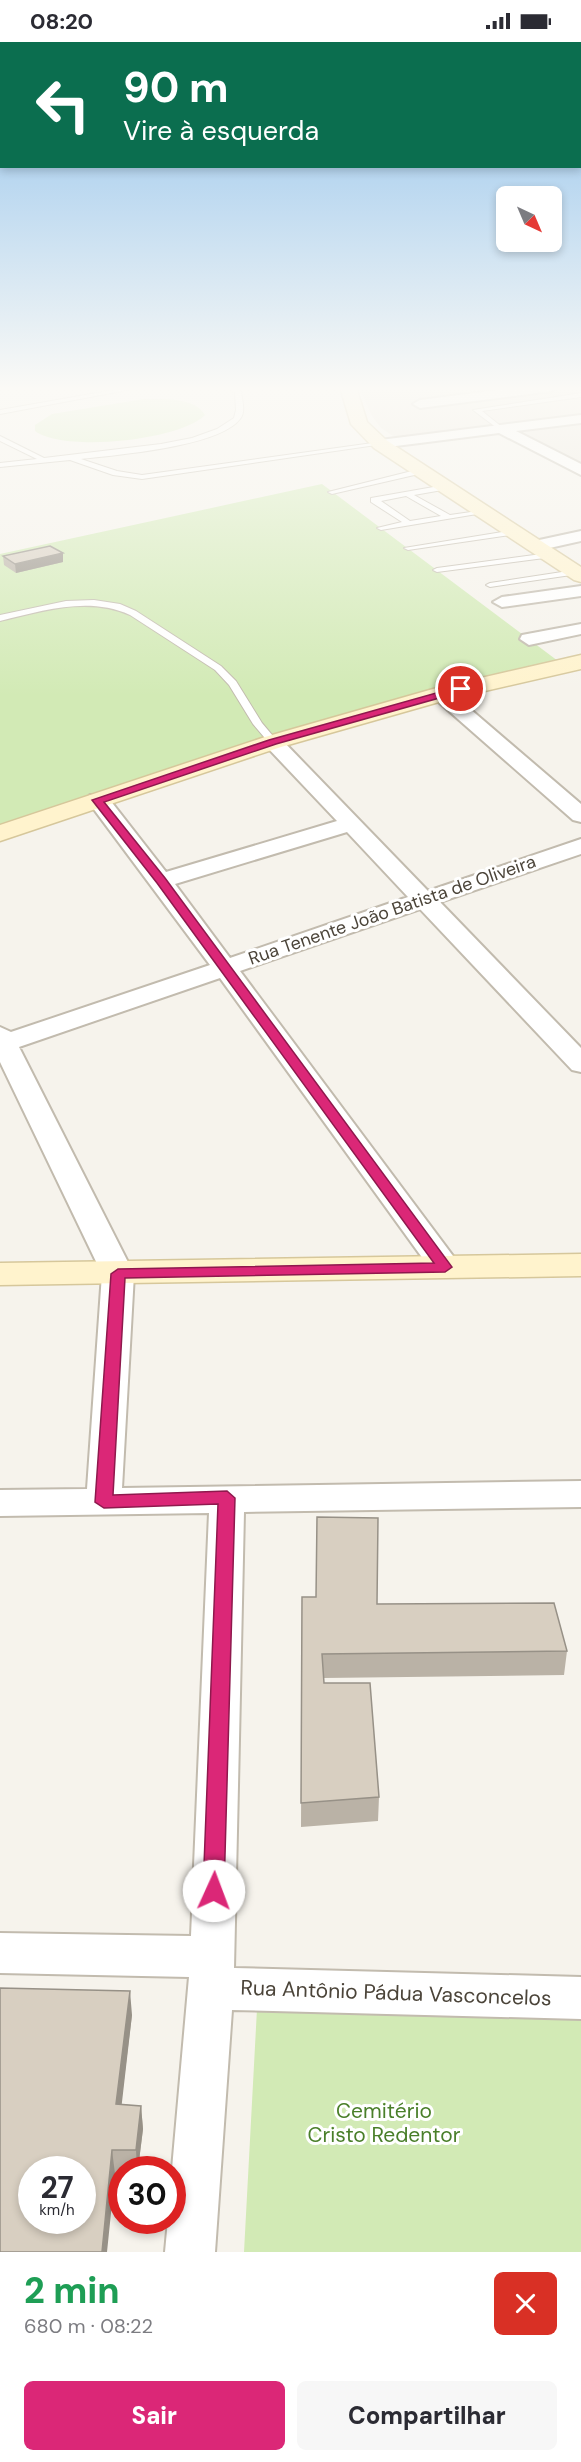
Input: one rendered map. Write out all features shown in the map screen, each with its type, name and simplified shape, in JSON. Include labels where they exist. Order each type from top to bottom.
[{"type":"street","points":[[451,490],[578,574]]},
{"type":"street","points":[[543,551],[581,536]]},
{"type":"street","points":[[502,602],[581,591]]},
{"type":"street","points":[[529,639],[581,630]]},
{"type":"street","points":[[0,833],[273,742],[441,694],[581,662]]},
{"type":"street","points":[[441,694],[581,815]]},
{"type":"street","points":[[273,742],[581,1064]]},
{"type":"street","points":[[98,800],[161,881],[445,1267]]},
{"type":"street","points":[[161,881],[352,824]]},
{"type":"street","name":"Rua Tenente João Batista de Oliveira","points":[[2,1041],[581,846]]},
{"type":"street","points":[[2,1041],[118,1274],[104,1502]]},
{"type":"street","points":[[0,1274],[118,1274],[581,1265]]},
{"type":"street","points":[[0,1503],[581,1494]]},
{"type":"street","points":[[190,2252],[211,1973],[227,1498]]},
{"type":"street","name":"Rua Antônio Pádua Vasconcelos","points":[[0,1953],[211,1973],[581,1998]]},
{"type":"lane","points":[[332,492],[340,490]]},
{"type":"lane","points":[[406,522],[374,501],[429,490]]},
{"type":"lane","points":[[407,494],[448,517]]},
{"type":"lane","points":[[381,528],[406,522],[485,512]]},
{"type":"lane","points":[[408,549],[514,532]]},
{"type":"lane","points":[[436,570],[543,551]]},
{"type":"lane","points":[[490,585],[578,574]]},
{"type":"lane","points":[[0,618],[66,604],[94,603],[117,606],[133,613],[218,668],[233,683],[258,724],[273,742]]},
{"type":"green space","points":[[294,490],[330,490],[558,661],[7,828],[0,824],[0,554]]},
{"type":"green space","name":"Cemitério Cristo Redentor","points":[[258,1990],[581,2003],[581,2252],[244,2252]]},
{"type":"building","points":[[50,546],[63,553],[15,564],[3,556]]},
{"type":"building","points":[[317,1517],[378,1518],[377,1604],[554,1603],[567,1651],[322,1654],[324,1683],[370,1683],[379,1797],[301,1803],[302,1597],[316,1597]]},
{"type":"building","points":[[0,1988],[130,1991],[116,2104],[141,2106],[136,2150],[112,2150],[111,2156],[108,2156],[108,2191],[102,2252],[0,2252]]},
{"type":"route","points":[[214,1891],[227,1498],[104,1502],[118,1274],[445,1267],[161,881],[98,800],[273,742],[461,689]]}]
